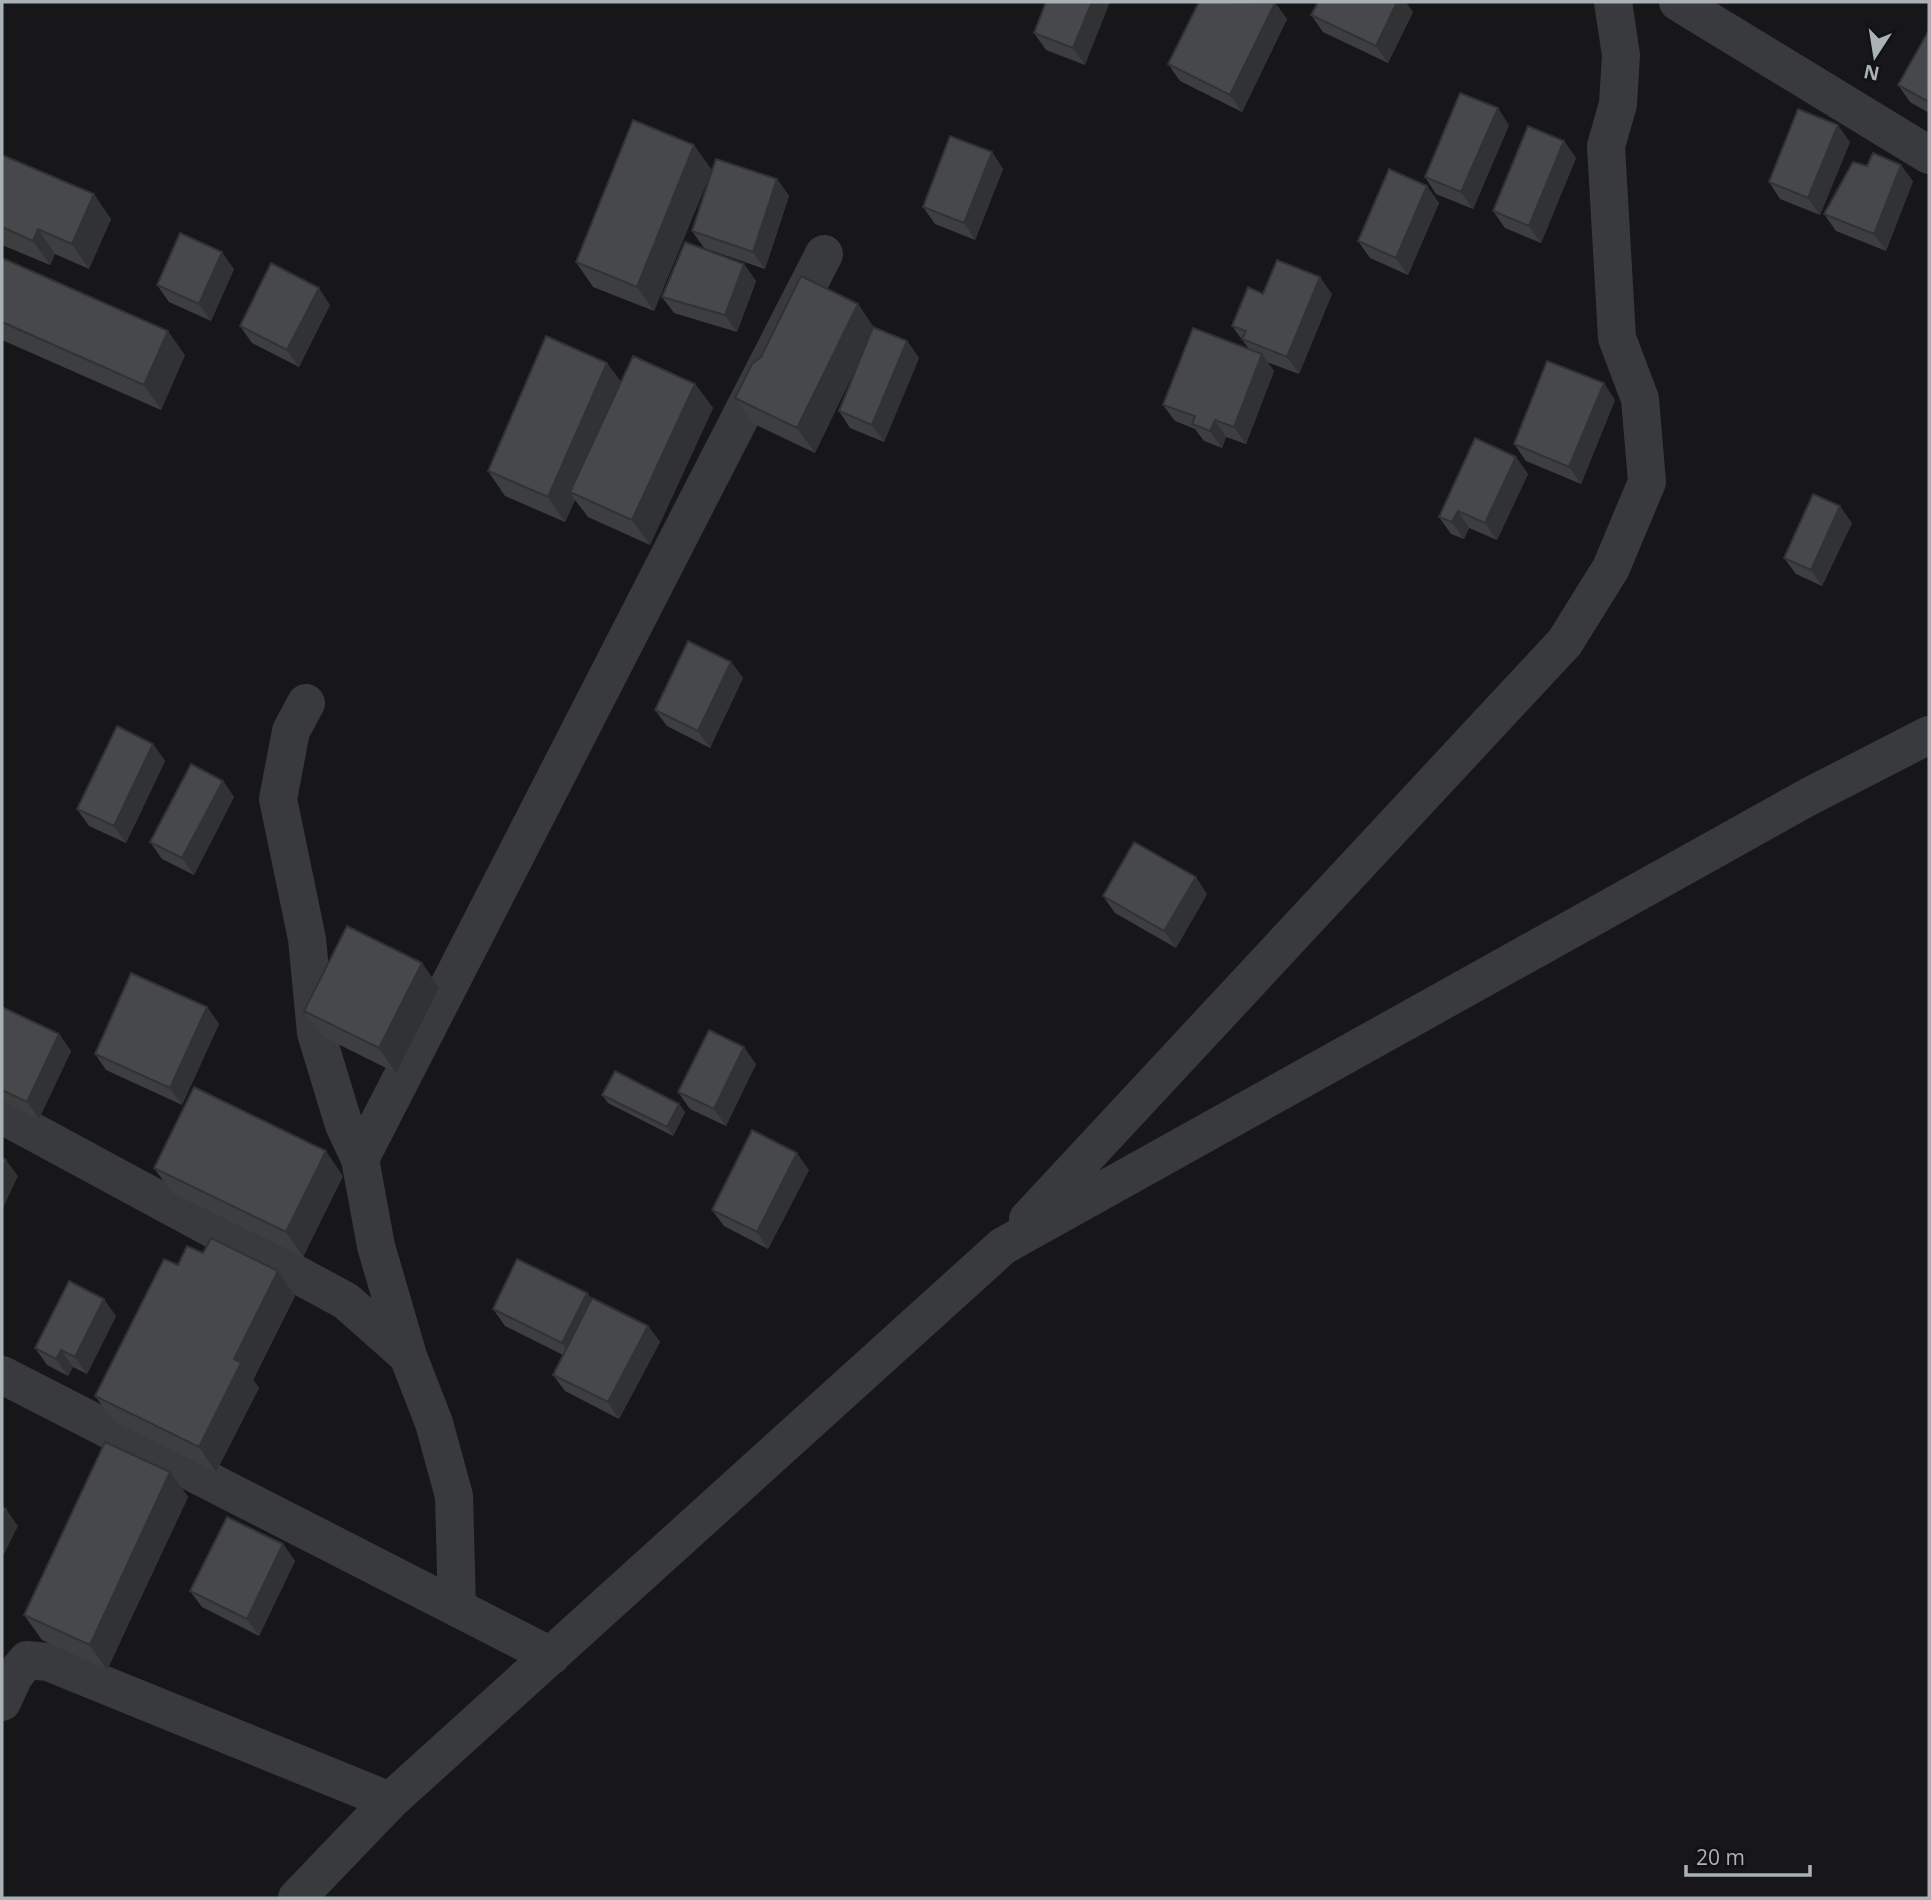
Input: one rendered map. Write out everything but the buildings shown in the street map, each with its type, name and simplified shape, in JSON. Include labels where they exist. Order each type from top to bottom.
[{"type":"street","points":[[297,1898],[390,1801],[1003,1246],[1565,642],[1611,568],[1647,482],[1640,399],[1617,338],[1606,146],[1618,104],[1621,55],[1613,2]]},
{"type":"street","points":[[1678,2],[1929,155]]},
{"type":"street","points":[[360,1159],[824,254]]},
{"type":"street","points":[[306,703],[291,731],[278,799],[307,939],[316,1033],[344,1125],[360,1159],[376,1246],[408,1356],[434,1423],[454,1496],[457,1608]]},
{"type":"street","points":[[1003,1246],[1810,796],[1929,735]]},
{"type":"street","points":[[2,1115],[346,1301],[408,1356]]},
{"type":"street","points":[[2,1375],[551,1656]]},
{"type":"street","points":[[2,1702],[14,1676],[27,1660],[48,1661],[390,1801]]}]
